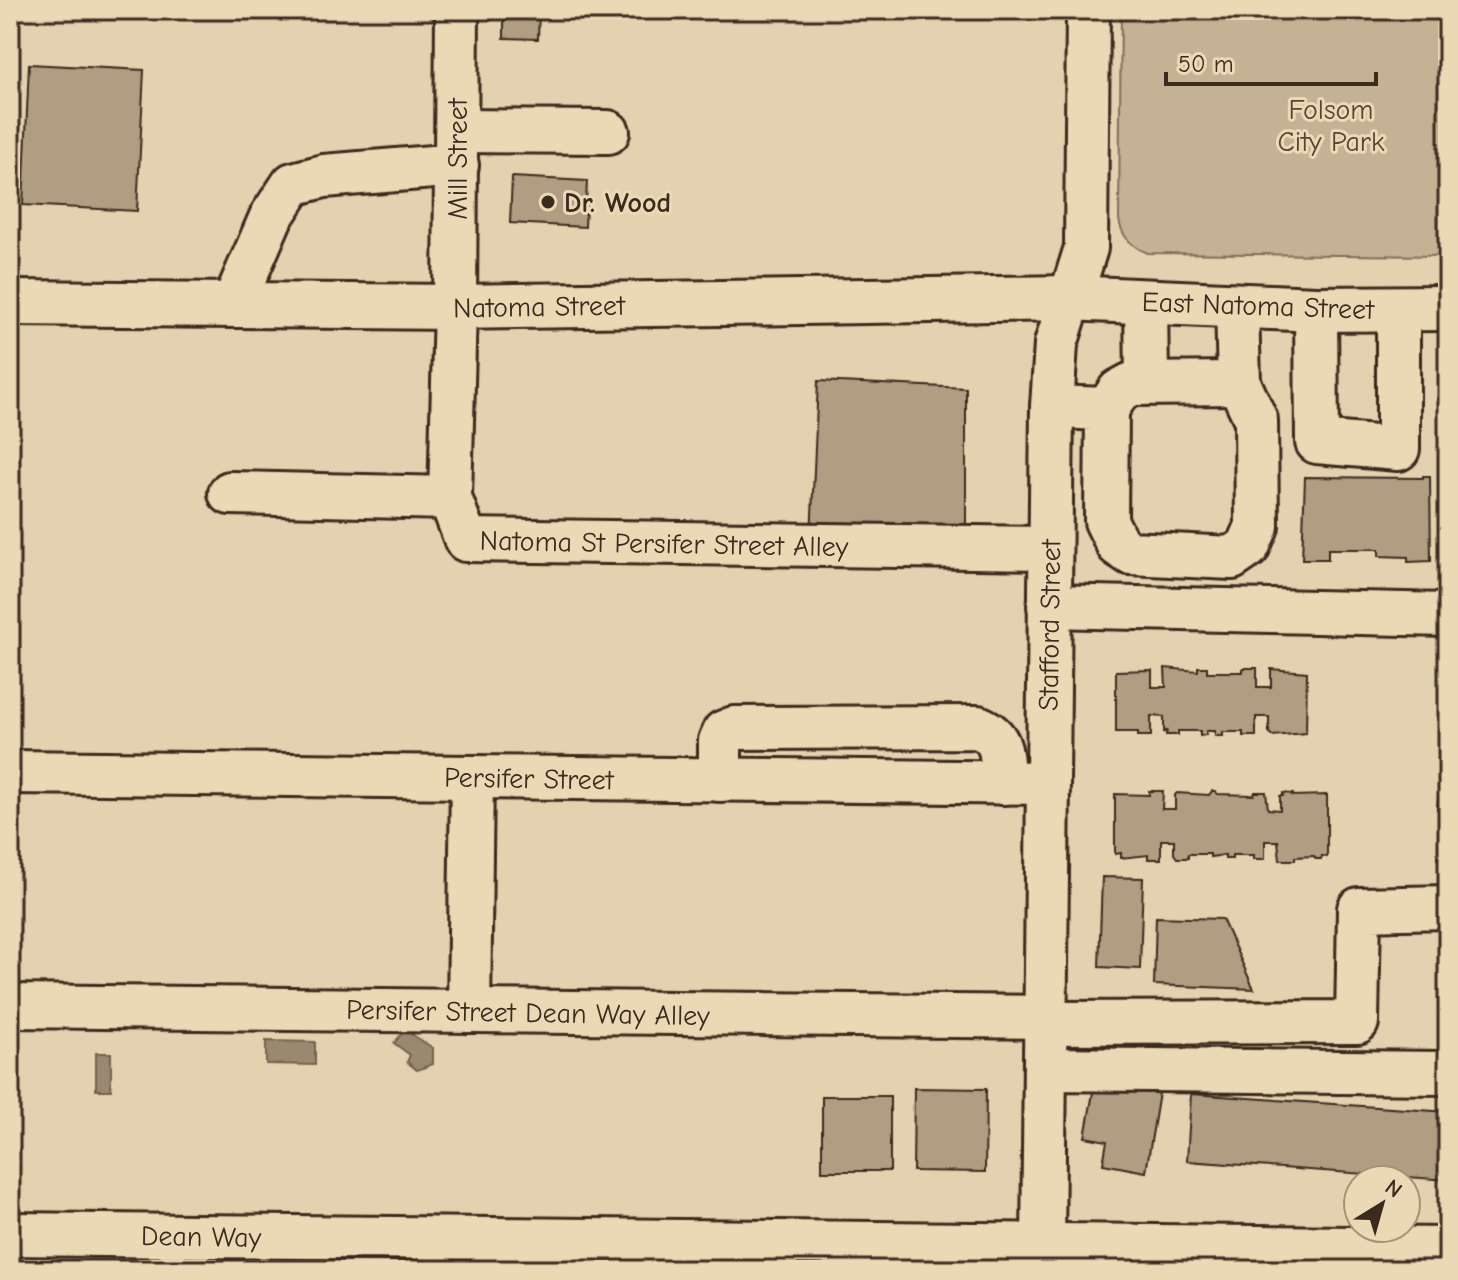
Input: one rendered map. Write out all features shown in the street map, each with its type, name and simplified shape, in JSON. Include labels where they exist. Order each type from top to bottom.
[{"type":"main road","name":"East Natoma Street","points":[[1069,298],[1316,309],[1448,308]]},
{"type":"main road","name":"Natoma Street","points":[[10,303],[455,307],[1069,298]]},
{"type":"street","name":"Mill Street","points":[[455,307],[457,10]]},
{"type":"street","name":"Stafford Street","points":[[1043,1245],[1052,407],[1056,344],[1086,248],[1088,10]]},
{"type":"street","points":[[233,305],[271,217],[293,184],[457,148],[608,132]]},
{"type":"street","points":[[1146,301],[1147,383]]},
{"type":"street","points":[[1237,306],[1239,383],[1256,420],[1257,526],[1248,547],[1232,558],[1130,553],[1118,545],[1106,521],[1107,409],[1119,391],[1132,384],[1147,383],[1239,383]]},
{"type":"street","name":"Natoma St Persifer Street Alley","points":[[455,307],[450,498],[466,540],[1050,548]]},
{"type":"street","points":[[1316,309],[1317,442],[1398,449],[1398,310]]},
{"type":"street","points":[[1052,407],[1107,409]]},
{"type":"street","points":[[230,493],[450,498]]},
{"type":"street","points":[[1049,606],[1448,615]]},
{"type":"street","points":[[720,780],[720,741],[724,732],[734,728],[978,727],[992,733],[1000,748],[1003,783]]},
{"type":"street","name":"Persifer Street","points":[[10,772],[1048,783]]},
{"type":"street","points":[[469,1011],[472,777]]},
{"type":"street","name":"Persifer Street Dean Way Alley","points":[[10,1006],[1357,1022],[1359,909],[1448,907]]},
{"type":"street","points":[[1045,1069],[1448,1073]]},
{"type":"street","name":"Dean Way","points":[[10,1234],[530,1255],[809,1256],[1043,1245],[1448,1249]]},
{"type":"green space","name":"Folsom City Park","points":[[1121,10],[1448,10],[1448,256],[1148,253],[1137,248],[1125,236],[1119,219]]},
{"type":"shaded area","points":[[405,1030],[433,1048],[433,1064],[417,1070],[407,1062],[410,1055],[394,1043]]},
{"type":"shaded area","points":[[266,1041],[315,1042],[315,1065],[266,1064]]},
{"type":"shaded area","points":[[96,1053],[111,1053],[111,1090],[96,1090]]},
{"type":"building","points":[[504,10],[539,10],[538,39],[504,38]]},
{"type":"building","points":[[29,64],[144,70],[137,211],[23,205]]},
{"type":"building","name":"Dr. Wood","points":[[512,177],[587,181],[585,227],[510,223]]},
{"type":"building","points":[[818,381],[966,388],[966,535],[811,537]]},
{"type":"building","points":[[1430,476],[1431,561],[1408,562],[1408,557],[1379,556],[1379,549],[1328,549],[1328,559],[1302,559],[1305,477]]},
{"type":"building","points":[[1198,667],[1207,667],[1207,672],[1243,672],[1243,668],[1257,668],[1257,687],[1271,687],[1271,669],[1307,672],[1306,733],[1272,736],[1269,717],[1256,717],[1256,736],[1243,736],[1243,732],[1223,732],[1223,736],[1215,736],[1215,731],[1206,731],[1206,735],[1200,736],[1200,731],[1178,731],[1178,735],[1166,735],[1164,717],[1151,716],[1151,736],[1138,736],[1138,732],[1116,732],[1116,671],[1152,670],[1152,687],[1166,687],[1165,668],[1198,671]]},
{"type":"building","points":[[1443,672],[1448,672],[1448,710],[1440,707]]},
{"type":"building","points":[[1448,720],[1448,813],[1437,809],[1438,800],[1441,800],[1438,772],[1442,772],[1440,755],[1443,755],[1443,735],[1440,734],[1440,723]]},
{"type":"building","points":[[1149,791],[1163,791],[1162,809],[1175,809],[1177,793],[1209,795],[1216,791],[1217,794],[1254,795],[1255,792],[1266,792],[1268,809],[1280,810],[1280,796],[1283,793],[1292,796],[1327,795],[1327,857],[1280,860],[1278,841],[1265,841],[1265,859],[1254,859],[1254,855],[1232,855],[1232,859],[1225,859],[1225,855],[1210,857],[1210,854],[1188,854],[1188,858],[1177,858],[1174,840],[1161,840],[1161,859],[1148,859],[1148,855],[1121,858],[1121,853],[1115,854],[1115,794],[1149,795]]},
{"type":"building","points":[[1442,825],[1448,825],[1448,860],[1443,860]]},
{"type":"building","points":[[1102,877],[1143,878],[1140,969],[1099,967]]},
{"type":"building","points":[[1156,917],[1222,919],[1254,989],[1154,985]]},
{"type":"building","points":[[1096,1076],[1160,1087],[1146,1172],[1103,1164],[1107,1141],[1085,1137]]},
{"type":"building","points":[[914,1088],[986,1089],[985,1172],[913,1171]]},
{"type":"building","points":[[1191,1094],[1448,1112],[1448,1180],[1422,1178],[1422,1164],[1342,1164],[1342,1172],[1187,1161]]},
{"type":"building","points":[[822,1096],[890,1096],[890,1171],[822,1171]]},
{"type":"place","name":"Dr. Wood","points":[[548,202]]}]
